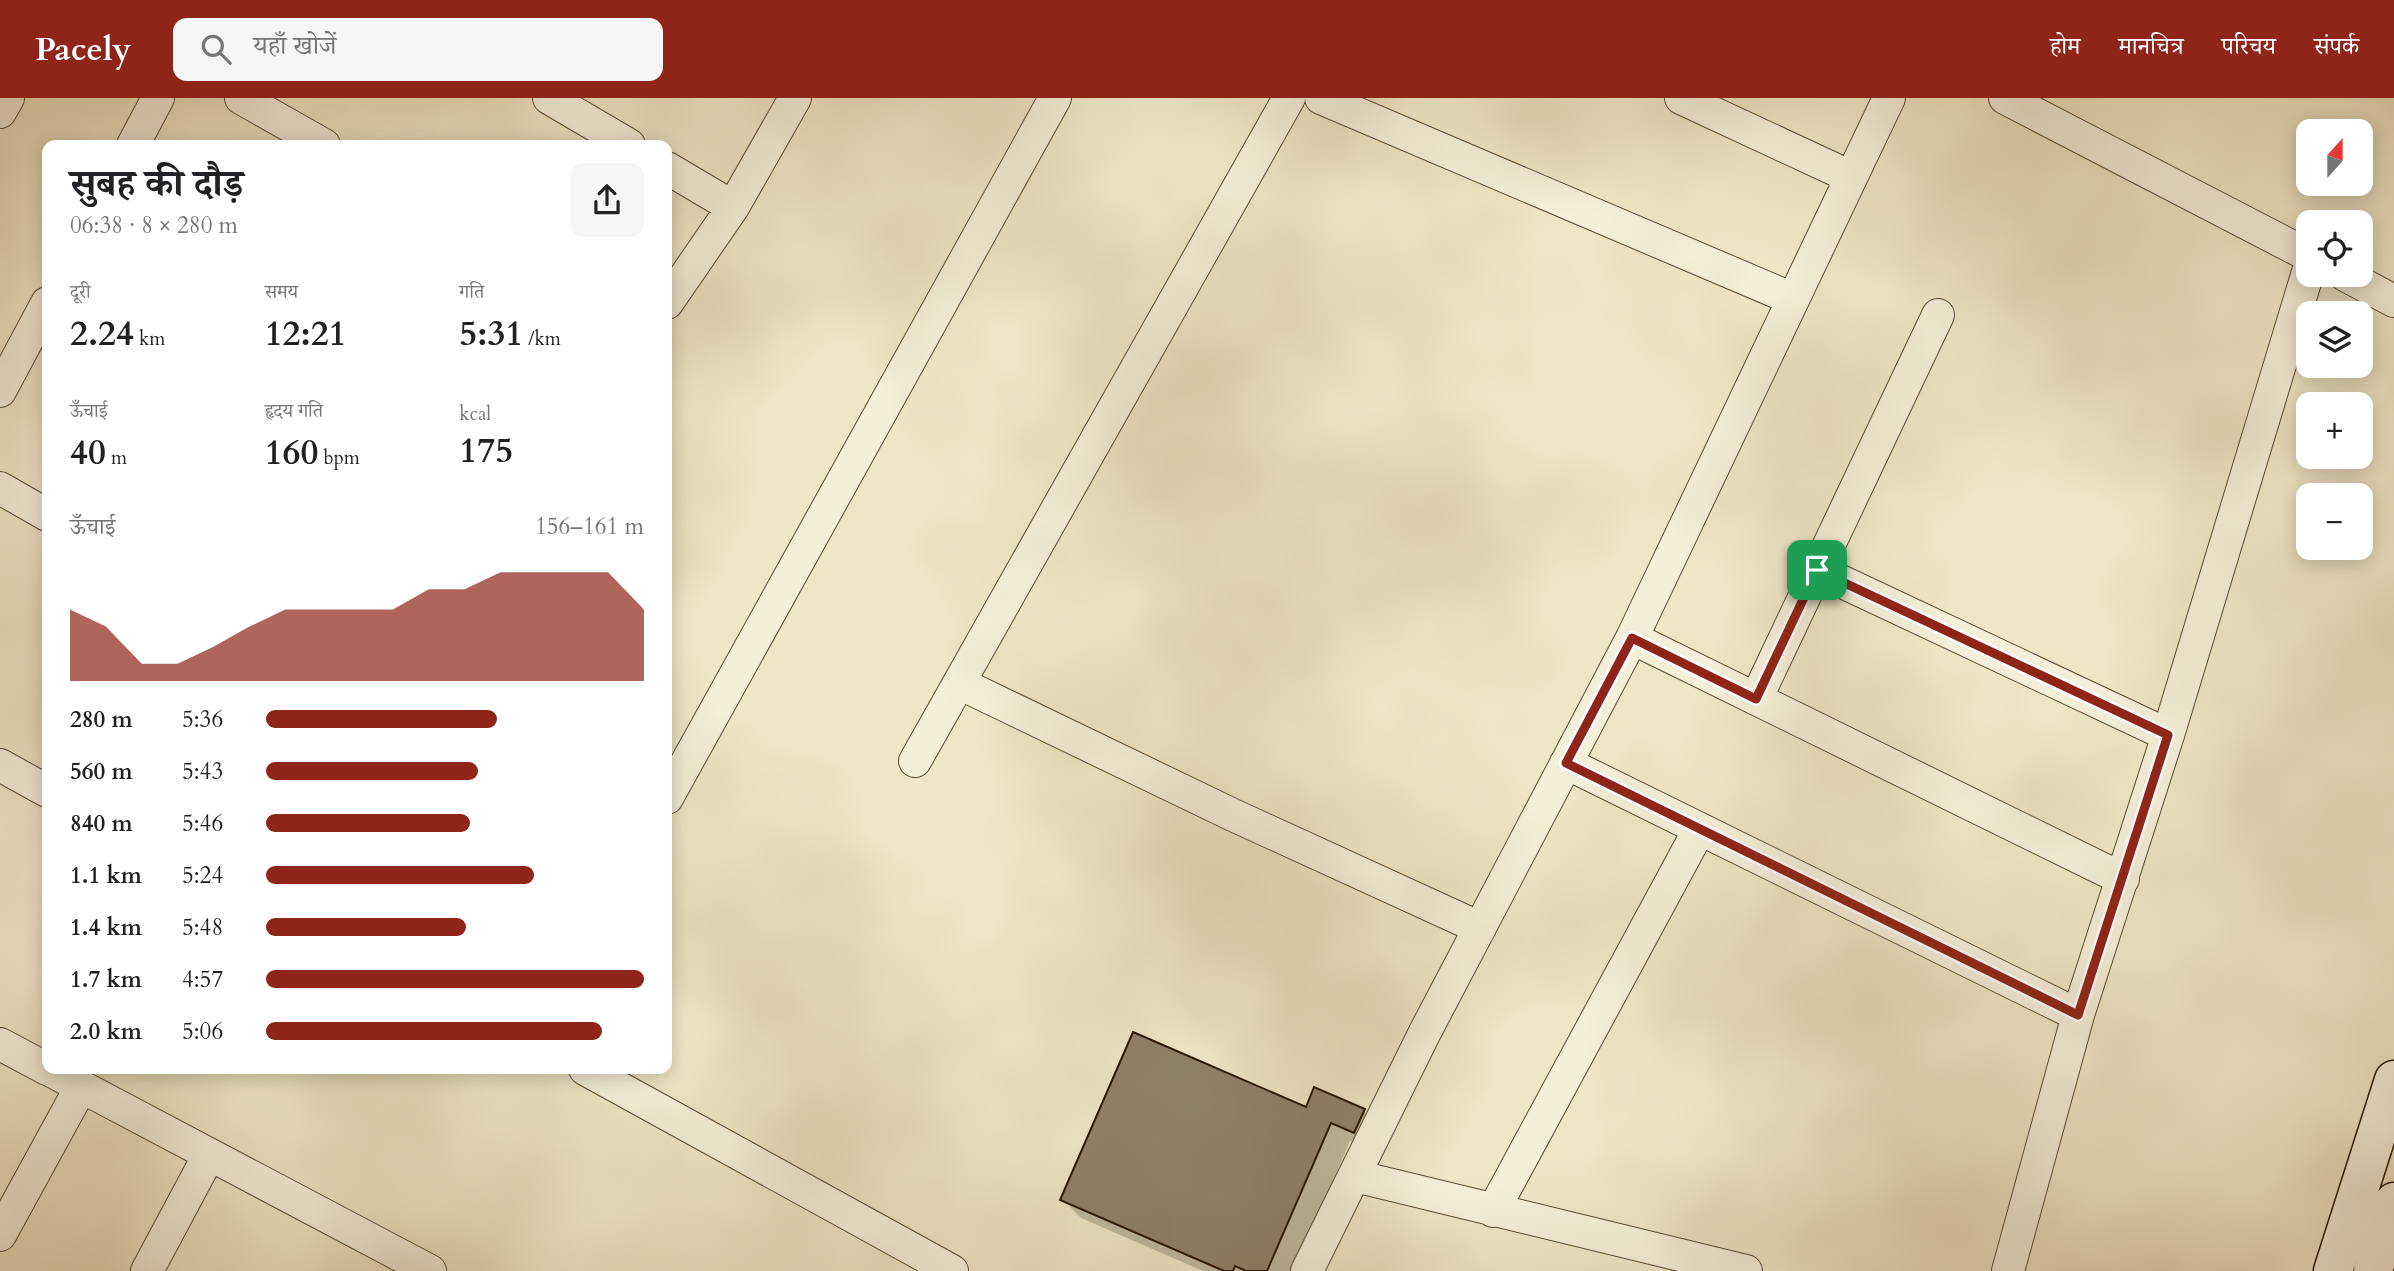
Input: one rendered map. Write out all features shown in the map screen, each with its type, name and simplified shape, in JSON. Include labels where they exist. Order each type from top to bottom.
[{"type":"street","points":[[0,112],[8,98]]},
{"type":"street","points":[[136,140],[158,98]]},
{"type":"street","points":[[241,98],[307,140]]},
{"type":"street","points":[[549,98],[620,140]]},
{"type":"street","points":[[672,296],[733,207],[795,98]]},
{"type":"street","points":[[672,789],[1055,98]]},
{"type":"street","points":[[915,761],[1289,98]]},
{"type":"street","points":[[1321,98],[1793,299]]},
{"type":"street","points":[[1681,98],[1851,177]]},
{"type":"street","points":[[1307,1271],[1480,928],[1632,638],[1889,98]]},
{"type":"street","points":[[2005,98],[2296,249]]},
{"type":"street","points":[[672,171],[733,207]]},
{"type":"street","points":[[2008,1271],[2078,1015],[2168,735],[2303,287]]},
{"type":"street","points":[[2368,287],[2394,301]]},
{"type":"street","points":[[0,391],[42,312]]},
{"type":"street","points":[[1756,699],[1938,315]]},
{"type":"street","points":[[0,488],[42,512]]},
{"type":"street","points":[[1817,570],[2168,735]]},
{"type":"street","points":[[1632,638],[2123,879]]},
{"type":"street","points":[[959,683],[1233,815],[1480,928]]},
{"type":"street","points":[[1566,763],[2078,1015]]},
{"type":"street","points":[[0,765],[42,788]]},
{"type":"street","points":[[1493,1211],[1699,830]]},
{"type":"street","points":[[0,1044],[42,1066]]},
{"type":"street","points":[[57,1074],[430,1271]]},
{"type":"street","points":[[594,1074],[951,1271]]},
{"type":"street","points":[[2333,1271],[2394,1080]]},
{"type":"street","points":[[0,1235],[81,1087]]},
{"type":"street","points":[[147,1271],[209,1155]]},
{"type":"street","points":[[1355,1176],[1746,1271]]},
{"type":"street","points":[[2373,1271],[2394,1202]]},
{"type":"building","points":[[1133,1032],[1306,1107],[1314,1087],[1365,1109],[1354,1133],[1331,1123],[1267,1271],[1246,1271],[1235,1266],[1233,1271],[1224,1271],[1060,1200]]},
{"type":"route","points":[[1817,570],[2168,735],[2078,1015],[1566,763],[1632,638],[1756,699],[1817,570]]}]
